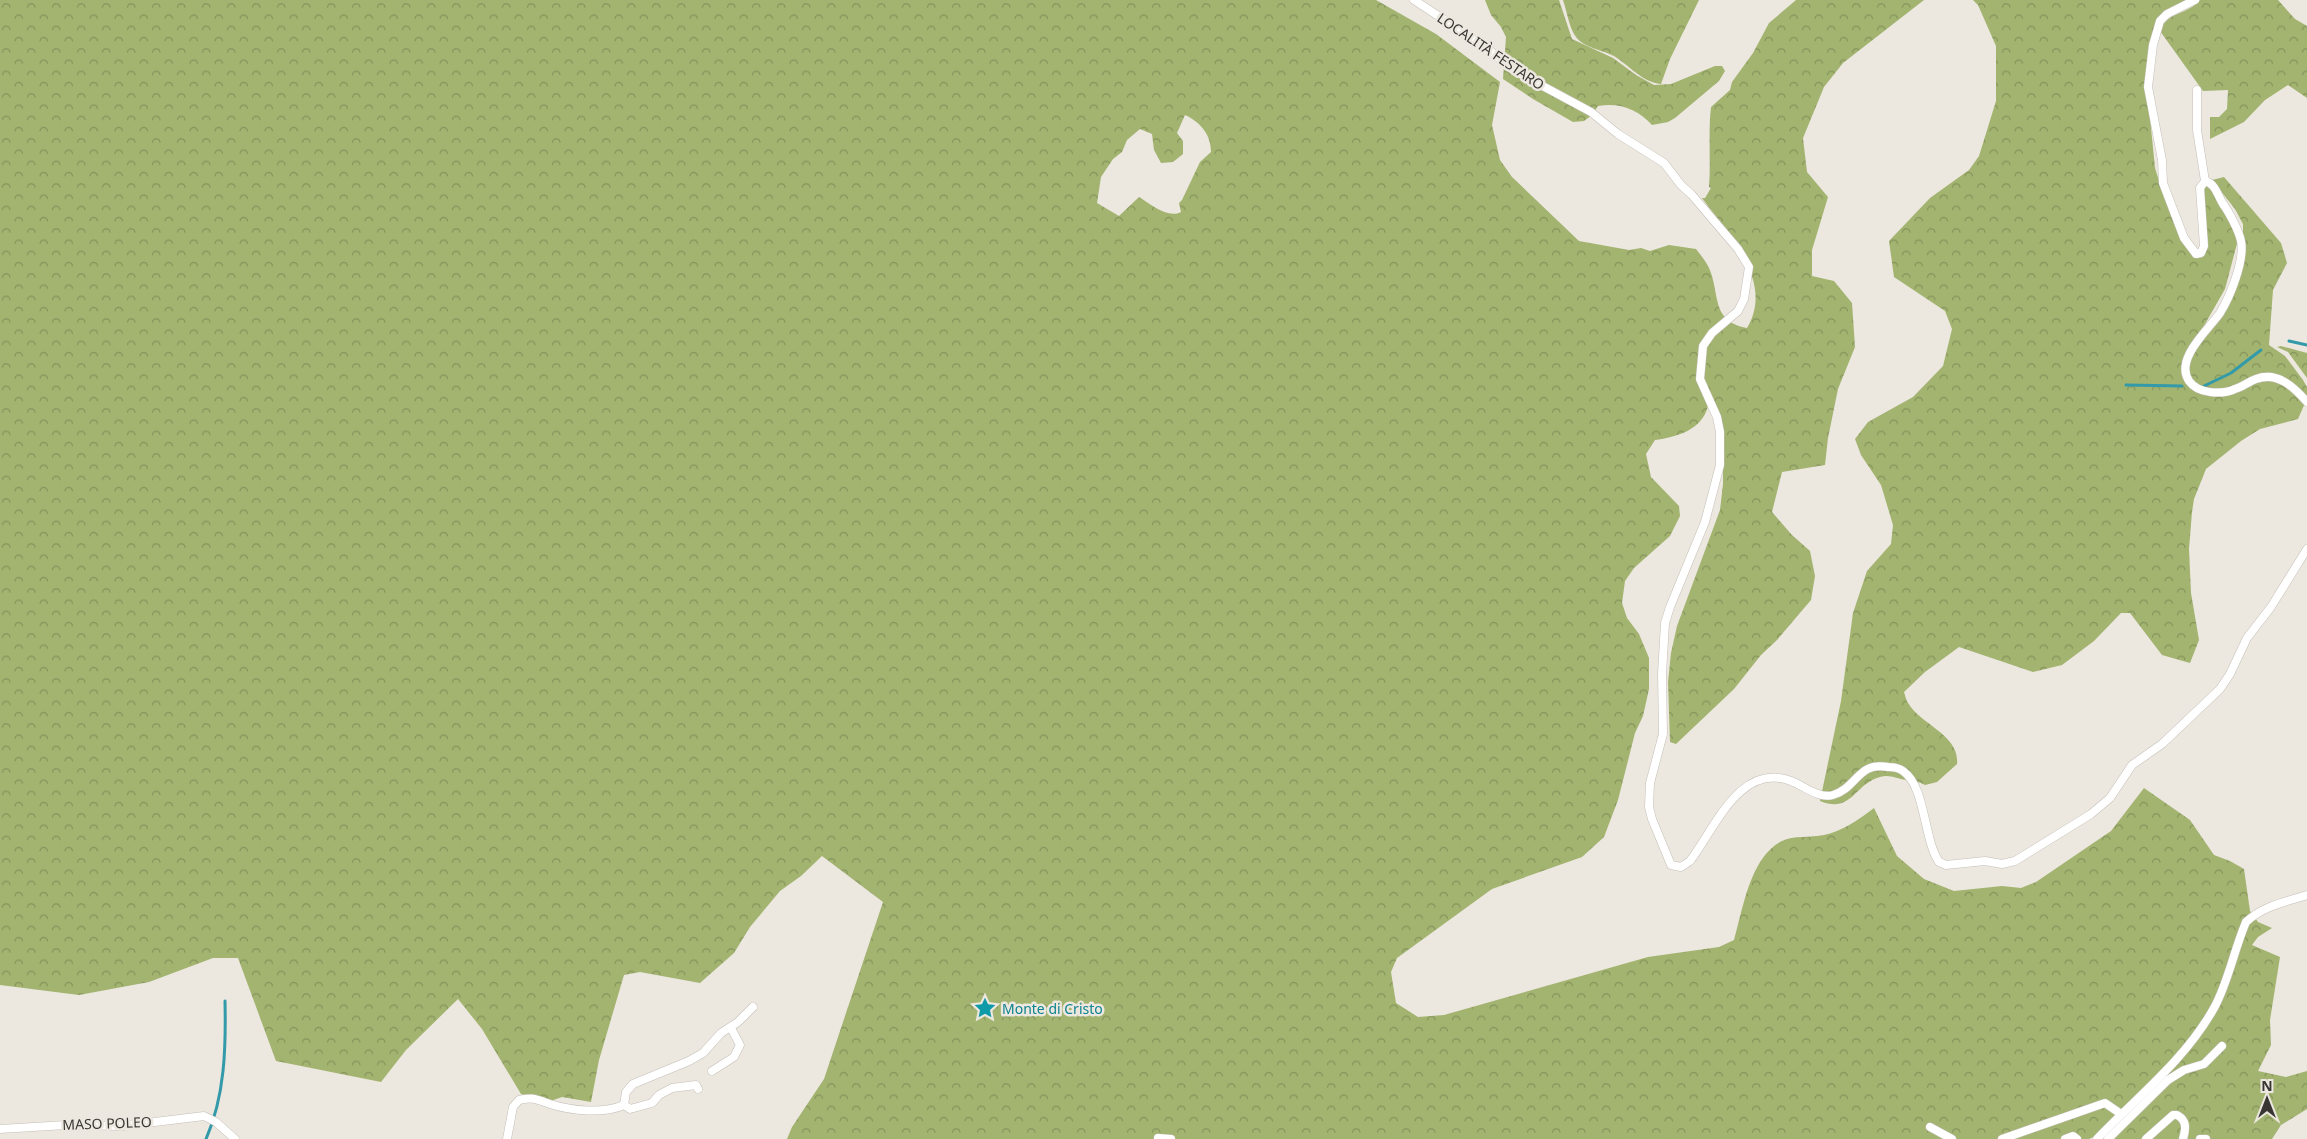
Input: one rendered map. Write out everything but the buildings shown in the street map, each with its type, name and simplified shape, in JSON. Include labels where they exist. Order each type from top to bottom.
[{"type":"street","name":"LOCALITÀ FESTARO","points":[[1414,0],[1487,48],[1513,70],[1591,112],[1618,134],[1664,163],[1738,249],[1749,266],[1744,299],[1738,311],[1712,333],[1703,346],[1700,379],[1718,425],[1720,465],[1705,522],[1670,606],[1665,623],[1661,722],[1663,734],[1650,783],[1649,807],[1671,865],[1681,867],[1690,862],[1734,797],[1764,778],[1771,776],[1784,779],[1827,796],[1845,788],[1866,769],[1883,766],[1903,771],[1915,787],[1928,835],[1939,862],[1946,865],[1985,861],[2009,864],[2091,814],[2110,798],[2132,765],[2162,744],[2220,689],[2230,674],[2247,638],[2282,592],[2307,549]]},
{"type":"street","points":[[2195,0],[2167,14],[2160,21],[2153,46],[2148,87],[2163,166],[2162,183],[2184,238],[2196,254],[2201,253],[2204,246],[2200,188],[2205,181],[2197,130],[2197,90]]},
{"type":"street","points":[[2205,181],[2209,182],[2214,188],[2227,209],[2242,242],[2241,254],[2235,281],[2225,304],[2188,357],[2186,368],[2188,379],[2194,386],[2200,389],[2223,392],[2234,390],[2256,379],[2273,378],[2287,382],[2307,402]]},
{"type":"street","points":[[2097,1139],[2174,1063],[2206,1020],[2214,1007],[2246,922],[2257,912],[2268,907],[2307,895]]},
{"type":"street","points":[[624,1105],[626,1092],[634,1084],[689,1061],[703,1053],[721,1033],[731,1028],[753,1006]]},
{"type":"street","points":[[712,1071],[734,1057],[740,1045],[731,1028]]},
{"type":"street","points":[[2108,1139],[2168,1080],[2184,1070],[2204,1064],[2222,1046]]},
{"type":"street","points":[[624,1105],[630,1109],[652,1103],[659,1095],[672,1088],[696,1085],[698,1089]]},
{"type":"street","points":[[507,1139],[513,1107],[519,1100],[535,1098],[549,1104],[579,1110],[611,1111],[624,1105]]},
{"type":"street","points":[[2002,1139],[2105,1103],[2121,1114]]},
{"type":"street","points":[[2146,1139],[2173,1116],[2178,1114],[2185,1125],[2183,1139]]},
{"type":"street","name":"MASO POLEO","points":[[0,1128],[66,1125],[122,1126],[204,1116],[214,1121],[235,1139]]},
{"type":"street","points":[[1930,1127],[1952,1139]]},
{"type":"street","points":[[2065,1139],[2073,1136],[2077,1139]]},
{"type":"street","points":[[1158,1138],[1171,1139]]},
{"type":"street","points":[[2200,1139],[2206,1139]]},
{"type":"green space","points":[[0,0],[1376,0],[1436,34],[1500,82],[1492,125],[1500,160],[1512,177],[1579,241],[1629,250],[1641,248],[1650,251],[1669,245],[1696,249],[1704,259],[1712,276],[1721,312],[1735,324],[1747,328],[1754,311],[1755,293],[1752,276],[1735,242],[1702,198],[1705,198],[1711,188],[1709,187],[1711,107],[1730,90],[1732,82],[1753,53],[1769,23],[1796,0],[1924,0],[1843,63],[1824,87],[1803,138],[1807,172],[1828,197],[1812,250],[1812,276],[1834,281],[1852,303],[1855,347],[1838,389],[1828,438],[1825,465],[1782,472],[1772,512],[1792,535],[1810,551],[1815,576],[1811,600],[1777,640],[1761,655],[1734,689],[1676,744],[1670,742],[1668,682],[1671,653],[1677,626],[1720,510],[1723,484],[1723,451],[1719,426],[1708,406],[1700,421],[1688,431],[1672,437],[1655,440],[1646,454],[1651,477],[1679,506],[1680,516],[1670,536],[1634,568],[1625,581],[1622,603],[1627,618],[1639,634],[1649,658],[1649,689],[1643,716],[1635,733],[1618,800],[1604,837],[1582,857],[1492,889],[1397,958],[1391,972],[1396,1003],[1418,1017],[1444,1015],[1648,957],[1719,947],[1734,940],[1749,885],[1762,859],[1771,849],[1786,839],[1819,836],[1838,831],[1874,808],[1897,856],[1924,879],[1954,891],[2002,886],[2021,888],[2036,882],[2111,831],[2144,788],[2190,820],[2214,855],[2244,869],[2250,911],[2258,922],[2272,928],[2258,937],[2252,945],[2280,957],[2270,1020],[2271,1045],[2258,1071],[2286,1077],[2307,1071],[2307,1109],[2281,1125],[2272,1139],[2110,1139],[2114,1128],[2089,1139],[787,1139],[792,1127],[824,1079],[883,902],[822,856],[801,876],[780,891],[750,927],[734,953],[700,983],[640,972],[624,975],[599,1060],[591,1102],[562,1097],[545,1103],[521,1094],[482,1029],[458,999],[406,1050],[381,1082],[276,1061],[238,958],[213,958],[149,982],[79,995],[0,985]],"holes":[[[1185,115],[1204,129],[1209,140],[1211,152],[1200,162],[1179,203],[1181,212],[1170,214],[1154,207],[1139,197],[1119,216],[1097,203],[1101,177],[1113,159],[1122,152],[1127,140],[1140,129],[1152,134],[1154,150],[1161,163],[1173,162],[1183,154],[1183,141],[1177,133]]]},
{"type":"green space","points":[[1485,0],[1559,0],[1572,39],[1613,58],[1636,75],[1654,85],[1671,84],[1715,66],[1722,66],[1725,71],[1719,81],[1668,122],[1652,125],[1647,119],[1628,108],[1606,105],[1598,106],[1592,115],[1584,121],[1573,122],[1503,79],[1506,37],[1501,27],[1491,15]]},
{"type":"green space","points":[[1563,0],[1699,0],[1670,59],[1661,84],[1654,83],[1636,73],[1614,56],[1579,41],[1572,29]]},
{"type":"green space","points":[[1973,0],[2190,0],[2157,20],[2150,45],[2150,118],[2155,168],[2182,239],[2203,255],[2200,188],[2209,182],[2232,211],[2239,225],[2239,236],[2225,289],[2193,345],[2185,373],[2205,393],[2272,380],[2286,384],[2305,403],[2298,419],[2260,429],[2241,441],[2206,469],[2194,499],[2192,512],[2189,549],[2191,593],[2199,640],[2190,663],[2162,655],[2130,613],[2121,613],[2094,641],[2062,665],[2033,672],[1959,647],[1925,672],[1904,692],[1907,702],[1914,711],[1952,745],[1956,754],[1957,764],[1937,782],[1925,785],[1884,776],[1871,781],[1846,801],[1839,804],[1831,804],[1820,801],[1841,701],[1853,613],[1867,571],[1891,544],[1893,525],[1881,485],[1861,455],[1855,439],[1868,422],[1913,397],[1943,366],[1952,329],[1945,311],[1894,277],[1889,241],[1930,198],[1969,170],[1979,156],[1996,101],[1996,46],[1978,5]]},
{"type":"green space","points":[[2200,0],[2278,0],[2295,19],[2307,26],[2307,98],[2288,85],[2265,100],[2244,122],[2210,139],[2210,117],[2219,117],[2227,109],[2228,90],[2203,91],[2160,31],[2163,25],[2173,16],[2190,8]]},
{"type":"green space","points":[[2224,177],[2281,243],[2287,263],[2273,290],[2269,345],[2285,356],[2303,380],[2307,387],[2307,400],[2273,376],[2235,388],[2221,390],[2197,386],[2191,377],[2189,363],[2229,291],[2243,236],[2243,224],[2235,209],[2212,180]]},
{"type":"green space","points":[[2281,346],[2307,353],[2307,378],[2288,352],[2277,347]]},
{"type":"waterway","points":[[2289,341],[2307,345]]},
{"type":"waterway","points":[[2204,386],[2231,373],[2261,350]]},
{"type":"waterway","points":[[2126,385],[2182,386]]},
{"type":"waterway","points":[[206,1139],[221,1089],[225,1036],[225,1001]]},
{"type":"place","name":"Monte di Cristo","points":[[985,1008]]}]
